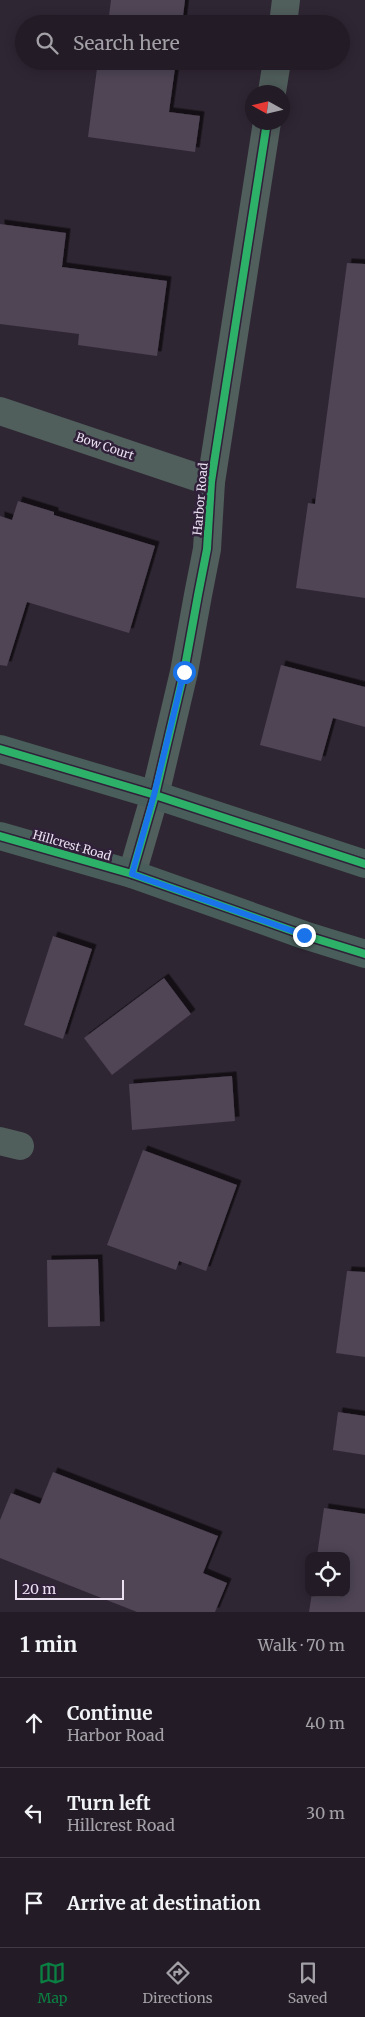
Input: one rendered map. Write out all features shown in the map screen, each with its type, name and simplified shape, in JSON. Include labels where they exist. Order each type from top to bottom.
[{"type":"main road","points":[[0,749],[154,795],[365,864]]},
{"type":"main road","name":"Hillcrest Road","points":[[0,836],[132,874],[304,935],[365,954]]},
{"type":"street","points":[[284,15],[286,0]]},
{"type":"street","points":[[273,85],[276,70]]},
{"type":"street","name":"Harbor Road","points":[[132,874],[154,795],[184,672],[205,558],[211,482],[266,130]]},
{"type":"street","name":"Bow Court","points":[[0,411],[211,482]]},
{"type":"building","points":[[111,0],[185,0],[183,15],[109,15]]},
{"type":"building","points":[[97,70],[175,70],[169,112],[200,116],[195,152],[88,137]]},
{"type":"building","points":[[0,224],[66,233],[62,267],[167,281],[157,356],[78,345],[79,334],[0,324]]},
{"type":"building","points":[[347,263],[365,264],[365,598],[296,588],[308,503],[315,504]]},
{"type":"building","points":[[18,501],[54,512],[54,515],[155,546],[129,633],[27,602],[7,666],[0,665],[0,516],[12,520]]},
{"type":"building","points":[[281,665],[365,687],[365,727],[333,718],[321,761],[260,745]]},
{"type":"building","points":[[53,936],[92,949],[63,1039],[24,1025]]},
{"type":"building","points":[[164,978],[191,1014],[112,1075],[84,1038]]},
{"type":"building","points":[[232,1076],[235,1121],[132,1130],[129,1084]]},
{"type":"building","points":[[143,1150],[237,1185],[206,1271],[179,1261],[176,1270],[107,1245]]},
{"type":"building","points":[[98,1259],[100,1326],[48,1327],[47,1260]]},
{"type":"building","points":[[347,1271],[365,1272],[365,1357],[336,1353]]},
{"type":"building","points":[[338,1412],[365,1416],[365,1455],[333,1450]]},
{"type":"building","points":[[53,1472],[218,1536],[203,1573],[227,1583],[215,1612],[137,1612],[0,1558],[0,1520],[11,1493],[40,1504]]},
{"type":"building","points":[[324,1508],[365,1514],[365,1612],[309,1612],[311,1597],[350,1597],[350,1552],[318,1552]]},
{"type":"cycle path","points":[[132,874],[155,795],[184,672],[207,549],[211,482],[266,130]]},
{"type":"cycle path","points":[[0,749],[155,795],[365,864]]},
{"type":"cycle path","points":[[0,836],[132,874],[304,935],[365,954]]},
{"type":"route","points":[[184,672],[154,795],[132,874],[304,935]]}]
